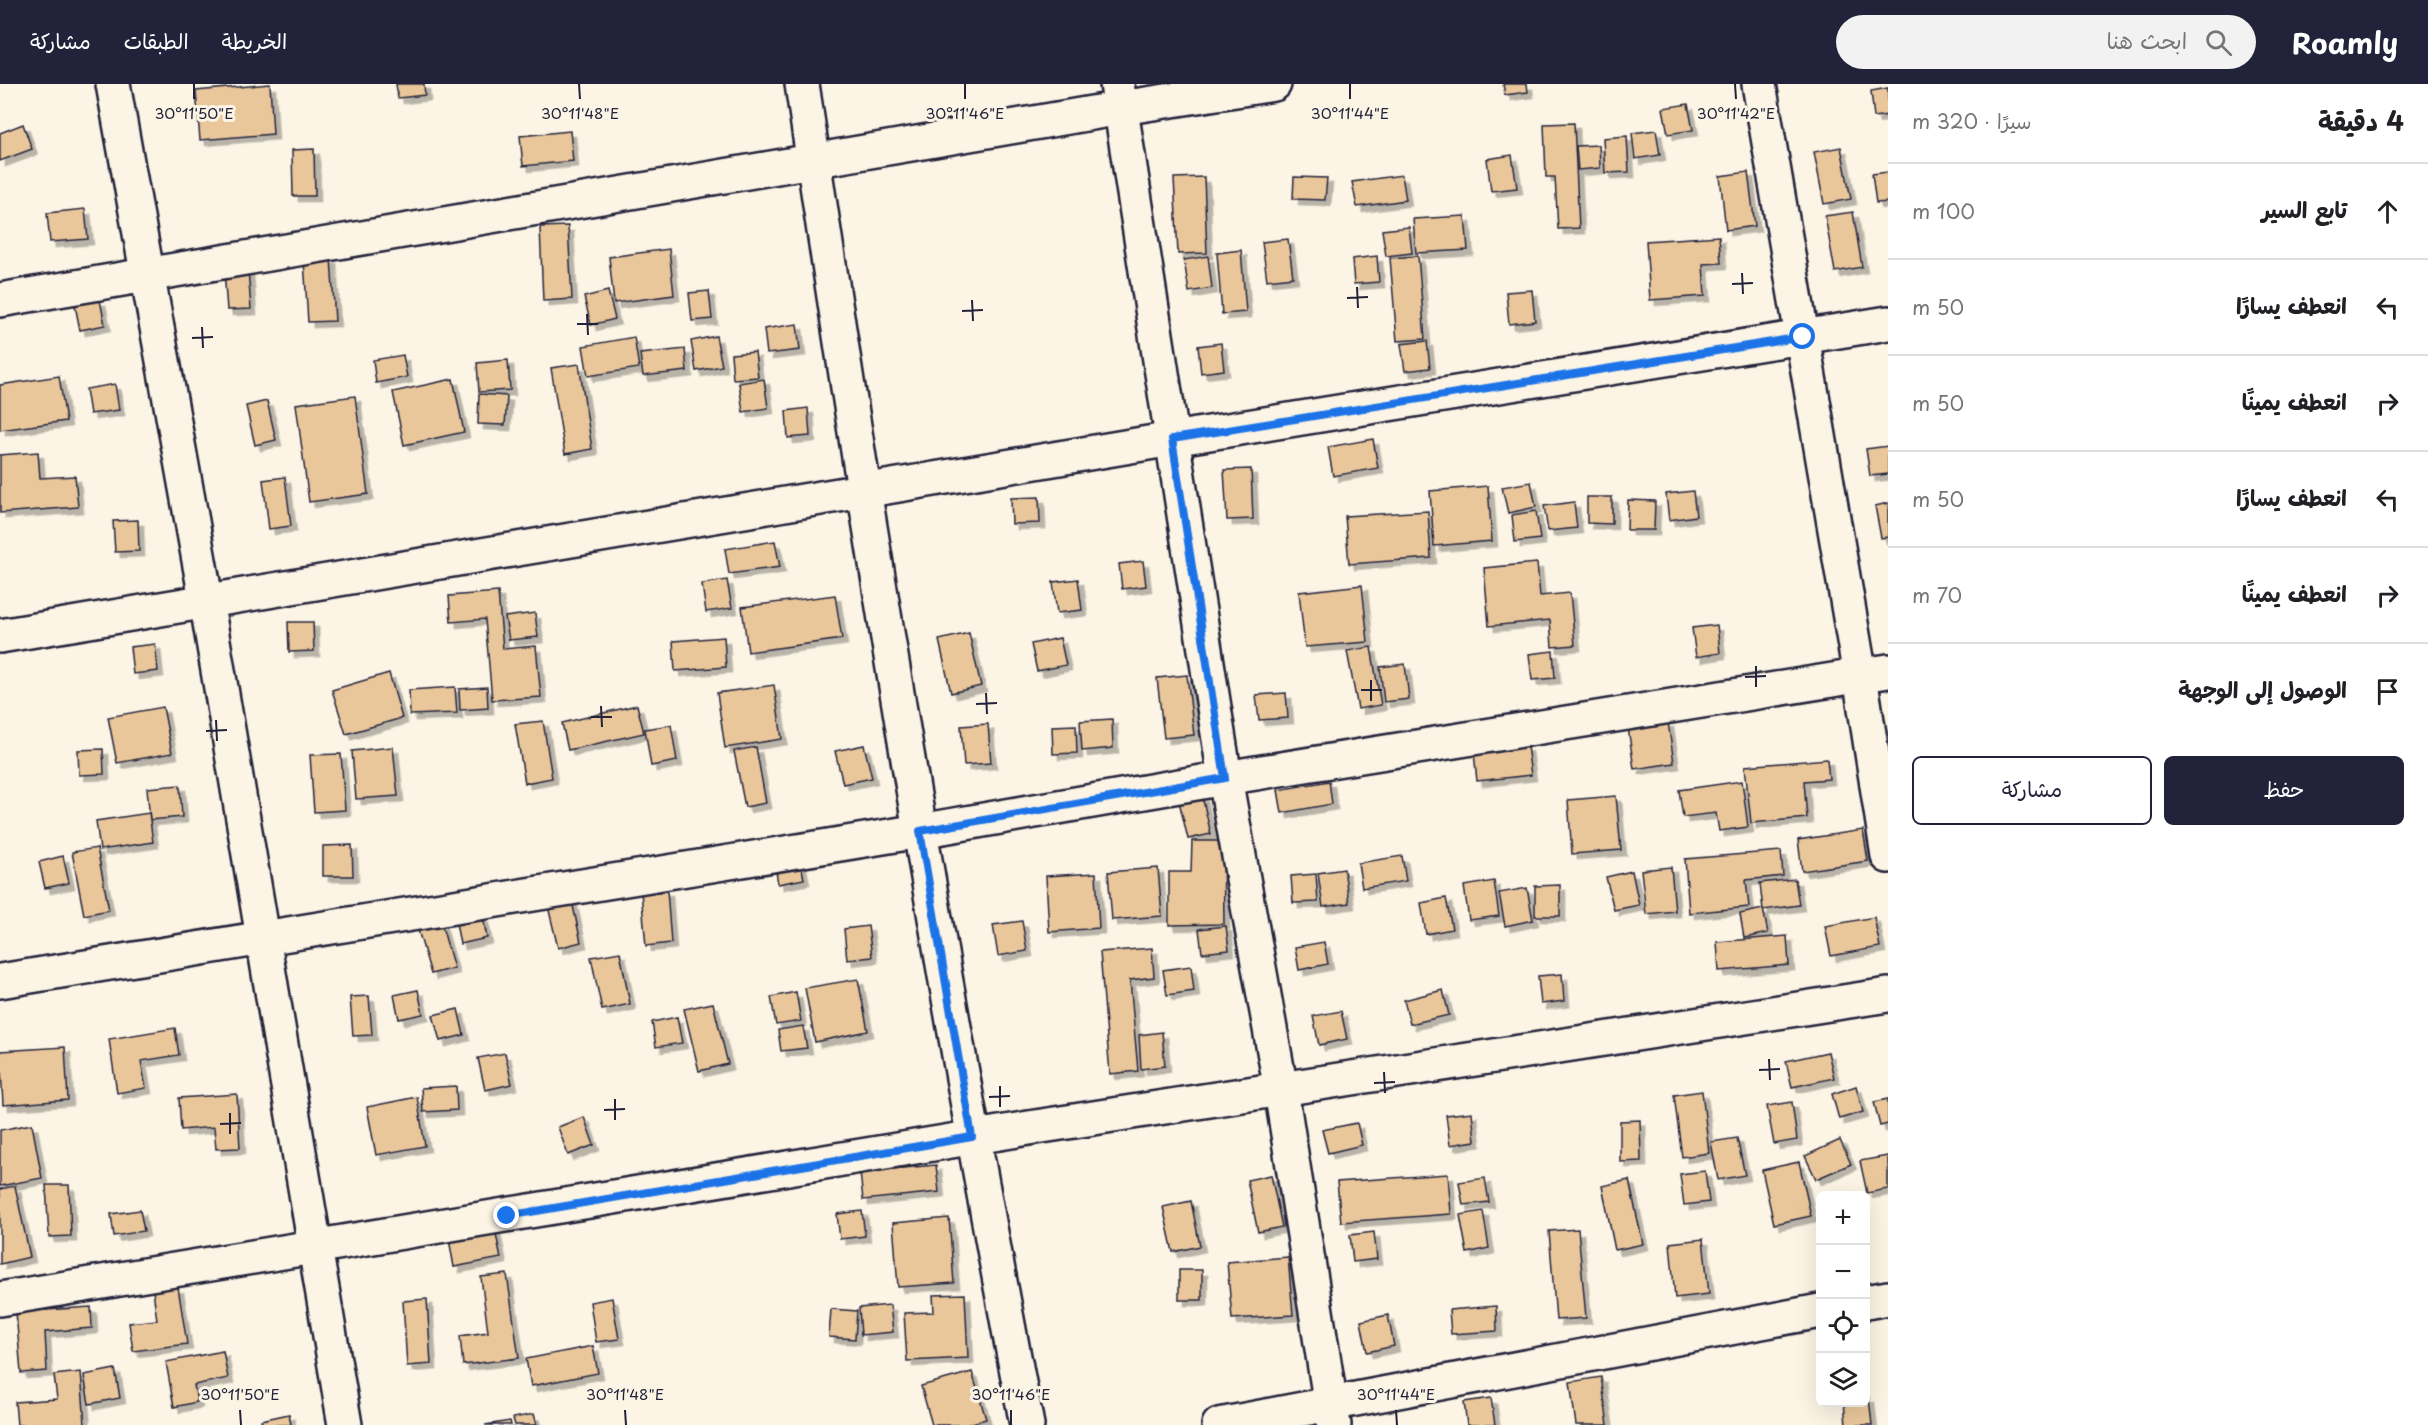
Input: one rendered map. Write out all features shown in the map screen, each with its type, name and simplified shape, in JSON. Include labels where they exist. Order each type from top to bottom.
[{"type":"street","points":[[113,84],[206,599],[345,1425]]},
{"type":"street","points":[[802,84],[920,831],[972,1137],[1027,1425]]},
{"type":"street","points":[[0,300],[813,161],[1119,96],[1274,84]]},
{"type":"street","points":[[1759,84],[1803,337],[1874,674],[1888,856]]},
{"type":"street","points":[[1119,96],[1225,778],[1281,1090],[1332,1414]]},
{"type":"street","points":[[0,636],[206,599],[1888,323]]},
{"type":"street","points":[[0,981],[920,831],[1225,778],[1874,674]]},
{"type":"street","points":[[0,1299],[972,1137],[1888,995]]},
{"type":"street","points":[[1870,1301],[1888,1298]]},
{"type":"street","points":[[1219,1425],[1332,1414],[1816,1312]]},
{"type":"building","points":[[270,84],[273,134],[200,140],[196,91]]},
{"type":"building","points":[[396,84],[424,84],[425,95],[398,98]]},
{"type":"building","points":[[1503,84],[1527,84],[1528,92],[1505,95]]},
{"type":"building","points":[[1888,88],[1888,115],[1874,117],[1871,91]]},
{"type":"building","points":[[1688,104],[1693,130],[1668,134],[1663,108]]},
{"type":"building","points":[[1574,123],[1579,228],[1558,229],[1555,177],[1546,177],[1544,124]]},
{"type":"building","points":[[23,124],[32,149],[0,161],[0,133]]},
{"type":"building","points":[[1656,130],[1660,155],[1635,159],[1632,133]]},
{"type":"building","points":[[570,131],[573,161],[523,166],[520,136]]},
{"type":"building","points":[[1627,136],[1629,172],[1605,173],[1603,138]]},
{"type":"building","points":[[1599,145],[1600,168],[1578,170],[1576,146]]},
{"type":"building","points":[[1841,147],[1851,199],[1824,204],[1814,152]]},
{"type":"building","points":[[314,149],[315,196],[293,196],[292,150]]},
{"type":"building","points":[[1512,155],[1517,188],[1491,191],[1487,159]]},
{"type":"building","points":[[1748,172],[1755,226],[1726,230],[1720,176]]},
{"type":"building","points":[[1888,172],[1888,202],[1876,203],[1872,174]]},
{"type":"building","points":[[1402,175],[1406,200],[1357,207],[1352,182]]},
{"type":"building","points":[[1204,177],[1207,253],[1178,254],[1174,178]]},
{"type":"building","points":[[1294,177],[1327,178],[1325,200],[1293,199]]},
{"type":"building","points":[[85,209],[88,239],[50,242],[47,213]]},
{"type":"building","points":[[1853,212],[1862,267],[1835,272],[1825,216]]},
{"type":"building","points":[[1465,216],[1468,250],[1416,253],[1413,219]]},
{"type":"building","points":[[568,226],[572,299],[543,301],[540,227]]},
{"type":"building","points":[[1409,227],[1412,253],[1386,256],[1382,230]]},
{"type":"building","points":[[1719,236],[1721,263],[1703,264],[1705,296],[1650,300],[1646,241]]},
{"type":"building","points":[[1288,239],[1293,277],[1267,280],[1262,242]]},
{"type":"building","points":[[669,249],[674,295],[614,303],[609,257]]},
{"type":"building","points":[[1241,250],[1246,312],[1222,314],[1217,253]]},
{"type":"building","points":[[1208,256],[1212,288],[1189,292],[1184,260]]},
{"type":"building","points":[[1377,256],[1379,282],[1354,284],[1352,259]]},
{"type":"building","points":[[1418,256],[1425,339],[1397,341],[1390,258]]},
{"type":"building","points":[[331,258],[335,321],[308,322],[304,260]]},
{"type":"building","points":[[248,269],[251,309],[227,310],[224,271]]},
{"type":"building","points":[[1532,290],[1535,321],[1509,324],[1506,292]]},
{"type":"building","points":[[608,291],[615,319],[591,325],[584,297]]},
{"type":"building","points":[[709,291],[712,319],[692,321],[689,293]]},
{"type":"building","points":[[100,300],[105,325],[80,330],[75,305]]},
{"type":"building","points":[[797,324],[800,350],[767,354],[764,329]]},
{"type":"building","points":[[716,336],[722,366],[696,371],[691,341]]},
{"type":"building","points":[[634,337],[639,368],[588,376],[583,346]]},
{"type":"building","points":[[1427,341],[1430,368],[1405,371],[1401,344]]},
{"type":"building","points":[[1221,343],[1224,370],[1201,373],[1198,346]]},
{"type":"building","points":[[685,349],[687,371],[643,376],[640,354]]},
{"type":"building","points":[[755,352],[758,377],[733,379],[731,354]]},
{"type":"building","points":[[403,355],[407,377],[376,383],[373,360]]},
{"type":"building","points":[[508,360],[510,390],[479,392],[477,363]]},
{"type":"building","points":[[579,364],[592,449],[565,454],[551,368]]},
{"type":"building","points":[[59,376],[66,421],[0,430],[0,385]]},
{"type":"building","points":[[453,379],[464,432],[404,445],[393,392]]},
{"type":"building","points":[[764,379],[768,408],[743,412],[739,383]]},
{"type":"building","points":[[115,384],[119,410],[90,414],[86,389]]},
{"type":"building","points":[[479,394],[507,396],[505,425],[478,424]]},
{"type":"building","points":[[355,396],[368,494],[309,502],[296,404]]},
{"type":"building","points":[[267,401],[276,440],[255,445],[246,406]]},
{"type":"building","points":[[808,408],[810,436],[788,438],[786,411]]},
{"type":"building","points":[[1373,439],[1378,468],[1333,476],[1328,447]]},
{"type":"building","points":[[1888,446],[1888,474],[1870,476],[1866,449]]},
{"type":"building","points":[[38,452],[40,478],[75,476],[78,507],[0,513],[0,455]]},
{"type":"building","points":[[1251,469],[1253,519],[1227,520],[1224,470]]},
{"type":"building","points":[[285,477],[291,526],[269,529],[263,480]]},
{"type":"building","points":[[1531,482],[1536,507],[1508,513],[1502,487]]},
{"type":"building","points":[[1488,486],[1492,541],[1434,546],[1430,491]]},
{"type":"building","points":[[1693,491],[1696,516],[1669,520],[1666,494]]},
{"type":"building","points":[[1039,497],[1040,523],[1012,524],[1011,498]]},
{"type":"building","points":[[1587,497],[1612,497],[1612,524],[1587,523]]},
{"type":"building","points":[[1628,500],[1655,501],[1654,530],[1627,530]]},
{"type":"building","points":[[1574,502],[1577,528],[1548,531],[1544,506]]},
{"type":"building","points":[[1888,503],[1888,537],[1881,538],[1875,506]]},
{"type":"building","points":[[1428,511],[1431,558],[1349,564],[1345,516]]},
{"type":"building","points":[[1536,511],[1540,539],[1515,542],[1512,515]]},
{"type":"building","points":[[138,520],[139,551],[115,552],[113,521]]},
{"type":"building","points":[[775,541],[780,567],[729,574],[725,549]]},
{"type":"building","points":[[1143,561],[1146,586],[1122,589],[1119,564]]},
{"type":"building","points":[[1537,563],[1540,596],[1570,593],[1575,645],[1552,647],[1550,620],[1489,626],[1484,568]]},
{"type":"building","points":[[1078,579],[1082,610],[1057,613],[1053,582]]},
{"type":"building","points":[[727,580],[732,608],[706,612],[702,584]]},
{"type":"building","points":[[1362,585],[1368,642],[1305,647],[1299,592]]},
{"type":"building","points":[[498,592],[503,649],[536,646],[541,697],[492,700],[485,619],[451,622],[449,596]]},
{"type":"building","points":[[835,595],[842,639],[748,652],[742,607]]},
{"type":"building","points":[[535,613],[538,637],[509,640],[505,617]]},
{"type":"building","points":[[288,622],[313,622],[314,651],[289,652]]},
{"type":"building","points":[[1717,625],[1720,653],[1696,657],[1692,628]]},
{"type":"building","points":[[969,633],[981,686],[951,693],[939,640]]},
{"type":"building","points":[[724,637],[726,667],[675,671],[673,641]]},
{"type":"building","points":[[1060,638],[1066,665],[1037,671],[1031,644]]},
{"type":"building","points":[[155,644],[158,671],[133,674],[130,647]]},
{"type":"building","points":[[1371,647],[1381,705],[1358,709],[1347,651]]},
{"type":"building","points":[[1553,651],[1555,678],[1532,680],[1529,654]]},
{"type":"building","points":[[1405,664],[1409,699],[1384,702],[1380,667]]},
{"type":"building","points":[[389,673],[402,718],[346,734],[332,690]]},
{"type":"building","points":[[1187,675],[1194,735],[1164,738],[1157,678]]},
{"type":"building","points":[[774,685],[782,739],[725,748],[717,693]]},
{"type":"building","points":[[455,687],[457,713],[410,715],[409,690]]},
{"type":"building","points":[[487,687],[488,708],[460,710],[459,689]]},
{"type":"building","points":[[1286,693],[1288,718],[1259,720],[1256,695]]},
{"type":"building","points":[[637,705],[644,733],[568,750],[562,723]]},
{"type":"building","points":[[163,707],[172,753],[117,763],[108,717]]},
{"type":"building","points":[[1112,719],[1113,748],[1082,751],[1080,721]]},
{"type":"building","points":[[543,721],[552,778],[525,783],[515,724]]},
{"type":"building","points":[[1668,722],[1674,763],[1634,769],[1628,727]]},
{"type":"building","points":[[988,724],[991,763],[964,765],[961,726]]},
{"type":"building","points":[[671,725],[677,761],[651,766],[645,729]]},
{"type":"building","points":[[1076,725],[1077,753],[1053,754],[1052,726]]},
{"type":"building","points":[[864,745],[872,778],[843,784],[835,751]]},
{"type":"building","points":[[1527,746],[1531,775],[1477,781],[1474,753]]},
{"type":"building","points":[[393,747],[398,796],[356,799],[352,751]]},
{"type":"building","points":[[756,747],[766,803],[745,807],[734,751]]},
{"type":"building","points":[[103,749],[104,774],[79,775],[78,750]]},
{"type":"building","points":[[341,754],[345,810],[314,812],[310,755]]},
{"type":"building","points":[[1827,759],[1829,779],[1804,781],[1807,818],[1751,823],[1745,766]]},
{"type":"building","points":[[1329,781],[1332,804],[1282,813],[1278,790]]},
{"type":"building","points":[[1742,781],[1748,827],[1719,831],[1716,813],[1683,817],[1679,790]]},
{"type":"building","points":[[180,785],[182,817],[150,820],[147,788]]},
{"type":"building","points":[[1202,796],[1211,834],[1188,839],[1179,801]]},
{"type":"building","points":[[1616,796],[1621,850],[1572,854],[1568,800]]},
{"type":"building","points":[[149,813],[153,842],[100,850],[96,821]]},
{"type":"building","points":[[1863,830],[1868,861],[1802,871],[1798,840]]},
{"type":"building","points":[[1192,841],[1223,841],[1224,924],[1169,925],[1169,872],[1191,872]]},
{"type":"building","points":[[352,845],[353,876],[323,876],[323,846]]},
{"type":"building","points":[[97,848],[109,910],[84,915],[72,852]]},
{"type":"building","points":[[1781,851],[1783,876],[1746,880],[1749,907],[1689,913],[1685,859]]},
{"type":"building","points":[[799,854],[804,879],[778,884],[774,858]]},
{"type":"building","points":[[63,856],[69,883],[45,888],[39,862]]},
{"type":"building","points":[[1402,856],[1406,881],[1362,888],[1358,863]]},
{"type":"building","points":[[1671,867],[1675,911],[1646,914],[1641,870]]},
{"type":"building","points":[[1158,868],[1162,916],[1112,920],[1108,872]]},
{"type":"building","points":[[1344,869],[1349,903],[1323,907],[1318,873]]},
{"type":"building","points":[[1632,871],[1639,905],[1614,910],[1606,877]]},
{"type":"building","points":[[1096,873],[1099,928],[1049,932],[1046,876]]},
{"type":"building","points":[[1316,874],[1318,902],[1293,903],[1291,876]]},
{"type":"building","points":[[1795,879],[1799,905],[1763,910],[1760,883]]},
{"type":"building","points":[[1494,881],[1499,916],[1469,920],[1464,886]]},
{"type":"building","points":[[1560,885],[1560,916],[1535,916],[1535,886]]},
{"type":"building","points":[[1527,888],[1533,920],[1505,926],[1499,893]]},
{"type":"building","points":[[667,890],[671,943],[646,946],[641,892]]},
{"type":"building","points":[[571,897],[581,942],[558,948],[547,902]]},
{"type":"building","points":[[1446,898],[1452,929],[1426,934],[1421,903]]},
{"type":"building","points":[[1763,909],[1768,933],[1744,938],[1740,914]]},
{"type":"building","points":[[482,912],[487,938],[460,944],[455,918]]},
{"type":"building","points":[[1874,917],[1880,947],[1831,956],[1825,926]]},
{"type":"building","points":[[1022,921],[1027,951],[998,956],[993,925]]},
{"type":"building","points":[[441,923],[454,968],[431,974],[418,930]]},
{"type":"building","points":[[868,926],[872,957],[847,960],[844,929]]},
{"type":"building","points":[[1226,926],[1229,950],[1202,953],[1199,929]]},
{"type":"building","points":[[1787,936],[1789,965],[1719,971],[1717,942]]},
{"type":"building","points":[[1324,942],[1328,964],[1299,970],[1295,947]]},
{"type":"building","points":[[1152,948],[1154,977],[1130,980],[1138,1071],[1110,1074],[1100,952]]},
{"type":"building","points":[[620,952],[630,1004],[602,1010],[591,957]]},
{"type":"building","points":[[1191,966],[1194,991],[1167,995],[1163,970]]},
{"type":"building","points":[[1562,974],[1564,1001],[1541,1004],[1538,976]]},
{"type":"building","points":[[858,979],[868,1031],[815,1042],[805,988]]},
{"type":"building","points":[[418,990],[423,1014],[399,1019],[394,995]]},
{"type":"building","points":[[1443,990],[1449,1015],[1410,1024],[1404,1000]]},
{"type":"building","points":[[796,992],[801,1021],[776,1025],[771,997]]},
{"type":"building","points":[[369,996],[372,1035],[353,1036],[350,997]]},
{"type":"building","points":[[713,1003],[728,1064],[699,1071],[684,1009]]},
{"type":"building","points":[[458,1009],[464,1035],[440,1041],[433,1015]]},
{"type":"building","points":[[1341,1011],[1347,1039],[1319,1045],[1313,1016]]},
{"type":"building","points":[[677,1017],[682,1043],[656,1047],[652,1022]]},
{"type":"building","points":[[803,1026],[807,1048],[781,1051],[778,1030]]},
{"type":"building","points":[[175,1028],[179,1055],[141,1061],[146,1088],[117,1093],[109,1039]]},
{"type":"building","points":[[1162,1032],[1165,1066],[1141,1069],[1139,1035]]},
{"type":"building","points":[[65,1047],[68,1100],[3,1105],[0,1051]]},
{"type":"building","points":[[1828,1052],[1834,1078],[1792,1087],[1786,1061]]},
{"type":"building","points":[[505,1053],[512,1084],[485,1090],[478,1058]]},
{"type":"building","points":[[456,1086],[457,1110],[423,1112],[421,1088]]},
{"type":"building","points":[[1856,1086],[1863,1112],[1839,1119],[1832,1094]]},
{"type":"building","points":[[1702,1091],[1709,1153],[1682,1157],[1674,1095]]},
{"type":"building","points":[[237,1094],[240,1148],[216,1149],[214,1127],[181,1130],[179,1098]]},
{"type":"building","points":[[417,1097],[425,1146],[376,1155],[367,1107]]},
{"type":"building","points":[[1888,1099],[1888,1124],[1880,1126],[1874,1102]]},
{"type":"building","points":[[1792,1102],[1797,1140],[1774,1144],[1767,1106]]},
{"type":"building","points":[[1472,1112],[1475,1141],[1450,1145],[1446,1115]]},
{"type":"building","points":[[584,1117],[594,1145],[568,1155],[558,1127]]},
{"type":"building","points":[[1640,1120],[1641,1161],[1620,1162],[1620,1121]]},
{"type":"building","points":[[1357,1123],[1362,1145],[1328,1153],[1322,1130]]},
{"type":"building","points":[[32,1124],[42,1178],[0,1186],[0,1130]]},
{"type":"building","points":[[1737,1138],[1745,1175],[1718,1180],[1711,1142]]},
{"type":"building","points":[[1840,1140],[1851,1164],[1816,1179],[1805,1156]]},
{"type":"building","points":[[1888,1156],[1888,1189],[1867,1191],[1860,1161]]},
{"type":"building","points":[[1799,1162],[1811,1216],[1774,1224],[1762,1170]]},
{"type":"building","points":[[936,1165],[939,1192],[863,1200],[860,1172]]},
{"type":"building","points":[[1705,1171],[1709,1202],[1684,1205],[1680,1174]]},
{"type":"building","points":[[1448,1174],[1451,1214],[1341,1222],[1337,1182]]},
{"type":"building","points":[[1271,1175],[1282,1227],[1258,1232],[1247,1180]]},
{"type":"building","points":[[1485,1178],[1489,1202],[1463,1205],[1459,1182]]},
{"type":"building","points":[[1629,1180],[1643,1244],[1615,1250],[1602,1186]]},
{"type":"building","points":[[46,1185],[69,1185],[71,1236],[49,1237]]},
{"type":"building","points":[[15,1186],[30,1257],[0,1264],[0,1189]]},
{"type":"building","points":[[1191,1201],[1200,1246],[1173,1252],[1163,1207]]},
{"type":"building","points":[[140,1210],[144,1231],[114,1236],[111,1214]]},
{"type":"building","points":[[862,1211],[865,1236],[840,1239],[837,1214]]},
{"type":"building","points":[[1483,1211],[1489,1248],[1467,1253],[1460,1215]]},
{"type":"building","points":[[949,1218],[954,1283],[898,1287],[893,1223]]},
{"type":"building","points":[[495,1229],[501,1258],[454,1267],[449,1239]]},
{"type":"building","points":[[1578,1229],[1586,1318],[1556,1320],[1549,1231]]},
{"type":"building","points":[[1374,1232],[1377,1259],[1353,1262],[1350,1235]]},
{"type":"building","points":[[1703,1239],[1709,1294],[1675,1298],[1670,1243]]},
{"type":"building","points":[[1288,1257],[1293,1315],[1232,1319],[1227,1262]]},
{"type":"building","points":[[1179,1270],[1202,1270],[1202,1300],[1179,1300]]},
{"type":"building","points":[[507,1274],[519,1358],[463,1365],[460,1336],[488,1332],[481,1277]]},
{"type":"building","points":[[178,1287],[187,1344],[133,1351],[129,1323],[157,1320],[153,1291]]},
{"type":"building","points":[[965,1294],[968,1358],[907,1361],[904,1313],[934,1312],[933,1295]]},
{"type":"building","points":[[612,1298],[619,1339],[596,1342],[590,1302]]},
{"type":"building","points":[[427,1299],[431,1364],[407,1366],[403,1301]]},
{"type":"building","points":[[890,1305],[893,1332],[861,1335],[859,1308]]},
{"type":"building","points":[[1496,1306],[1497,1331],[1451,1334],[1449,1310]]},
{"type":"building","points":[[91,1307],[92,1328],[45,1332],[47,1371],[21,1373],[16,1312]]},
{"type":"building","points":[[831,1309],[857,1311],[855,1339],[829,1337]]},
{"type":"building","points":[[1388,1315],[1394,1346],[1367,1352],[1361,1321]]},
{"type":"building","points":[[593,1346],[598,1373],[531,1386],[526,1359]]},
{"type":"building","points":[[223,1351],[228,1378],[194,1385],[197,1402],[174,1407],[166,1362]]},
{"type":"building","points":[[115,1369],[120,1398],[89,1404],[84,1375]]},
{"type":"building","points":[[81,1372],[85,1425],[17,1425],[15,1402],[57,1399],[54,1375]]},
{"type":"building","points":[[972,1372],[986,1419],[965,1425],[932,1425],[921,1386]]},
{"type":"building","points":[[1601,1377],[1608,1425],[1576,1425],[1570,1382]]},
{"type":"building","points":[[1491,1398],[1495,1425],[1467,1425],[1464,1402]]},
{"type":"building","points":[[1870,1406],[1872,1425],[1846,1425],[1844,1407]]},
{"type":"building","points":[[289,1414],[291,1425],[263,1425],[261,1420]]},
{"type":"building","points":[[534,1414],[537,1425],[515,1425],[513,1418]]},
{"type":"building","points":[[510,1421],[511,1425],[485,1425]]},
{"type":"route","points":[[507,1216],[972,1137],[920,831],[1225,778],[1172,439],[1803,337]]}]
